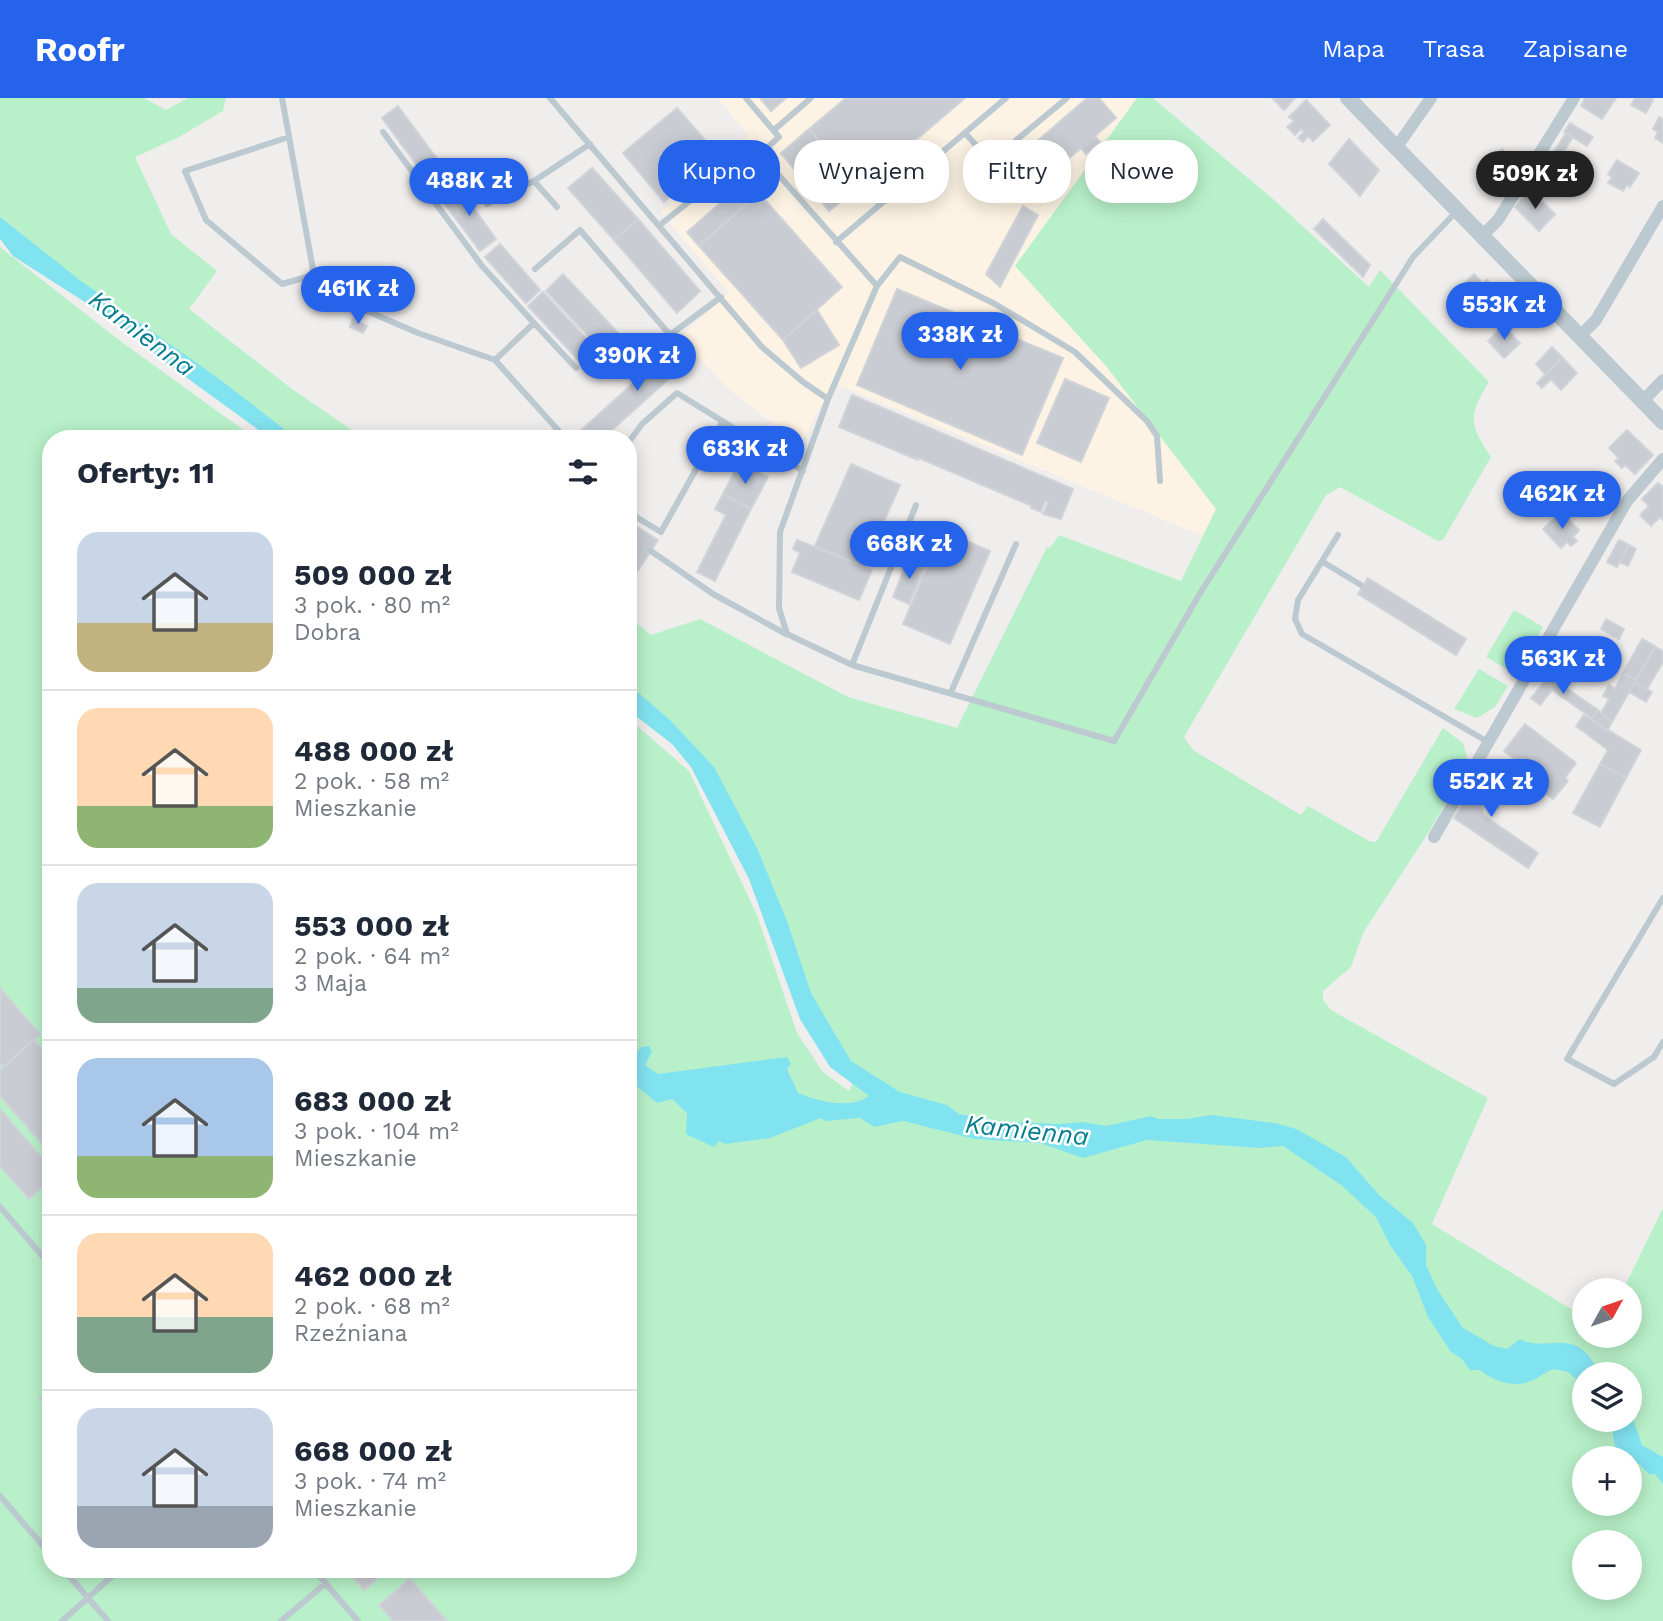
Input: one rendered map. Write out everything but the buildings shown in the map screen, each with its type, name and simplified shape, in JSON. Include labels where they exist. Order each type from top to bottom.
[{"type":"street","points":[[1348,98],[1663,422]]},
{"type":"street","points":[[1396,148],[1431,98]]},
{"type":"street","points":[[1482,236],[1498,220],[1574,98]]},
{"type":"street","points":[[1580,336],[1596,320],[1663,205]]},
{"type":"street","points":[[1643,401],[1663,380]]},
{"type":"street","points":[[1434,837],[1627,501],[1663,459]]},
{"type":"lane","points":[[282,98],[314,275],[353,304],[418,333],[495,360],[558,430]]},
{"type":"lane","points":[[550,98],[781,365],[828,399]]},
{"type":"lane","points":[[746,98],[779,137],[776,140]]},
{"type":"lane","points":[[774,130],[811,98]]},
{"type":"lane","points":[[836,242],[1006,98]]},
{"type":"lane","points":[[965,133],[984,154],[996,157],[1067,98]]},
{"type":"lane","points":[[383,132],[482,266],[576,368]]},
{"type":"lane","points":[[289,137],[185,172],[206,220],[282,284],[314,275]]},
{"type":"lane","points":[[487,204],[534,181],[590,144]]},
{"type":"lane","points":[[780,177],[877,286]]},
{"type":"lane","points":[[534,181],[558,206]]},
{"type":"lane","points":[[661,224],[687,203]]},
{"type":"lane","points":[[651,551],[713,594],[852,665],[1114,741],[1199,595],[1413,257],[1457,210]]},
{"type":"lane","points":[[535,269],[580,230],[670,334]]},
{"type":"lane","points":[[787,634],[779,608],[780,531],[828,399],[877,286],[900,257],[995,304],[1075,352],[1157,436],[1160,481]]},
{"type":"lane","points":[[628,373],[670,334],[721,297]]},
{"type":"lane","points":[[495,360],[534,323]]},
{"type":"lane","points":[[637,431],[677,393],[803,471]]},
{"type":"lane","points":[[637,517],[661,532],[723,421]]},
{"type":"lane","points":[[852,665],[916,505]]},
{"type":"lane","points":[[1338,535],[1295,609],[1295,619],[1302,634],[1488,742]]},
{"type":"lane","points":[[951,692],[1016,544]]},
{"type":"lane","points":[[1323,562],[1361,585]]},
{"type":"lane","points":[[1663,898],[1567,1059],[1614,1084],[1654,1057],[1663,1042]]},
{"type":"lane","points":[[0,1207],[42,1256]]},
{"type":"lane","points":[[0,1496],[42,1545]]},
{"type":"lane","points":[[71,1578],[108,1621]]},
{"type":"lane","points":[[62,1621],[110,1578]]},
{"type":"lane","points":[[321,1578],[358,1621]]},
{"type":"lane","points":[[281,1621],[326,1583]]},
{"type":"shaded area","points":[[717,98],[1137,98],[1106,140],[1085,140],[1085,170],[1071,189],[1071,140],[963,140],[963,203],[1061,203],[1015,266],[1106,366],[1216,509],[1203,536],[834,383],[800,444],[732,392],[679,338],[729,293],[661,212],[671,203],[780,203],[780,140],[744,140],[749,136]]},
{"type":"green space","points":[[0,98],[144,98],[166,110],[188,98],[226,98],[223,111],[177,138],[135,157],[171,234],[217,271],[189,309],[292,389],[352,430],[279,430],[0,223]]},
{"type":"green space","points":[[1137,98],[1153,98],[1273,199],[1369,287],[1380,270],[1489,382],[1477,403],[1474,420],[1478,436],[1491,457],[1443,540],[1438,541],[1340,487],[1326,495],[1184,737],[1193,750],[1301,815],[1308,806],[1369,841],[1376,842],[1443,728],[1463,743],[1467,757],[1466,767],[1430,830],[1363,933],[1351,967],[1323,991],[1323,1000],[1331,1010],[1488,1098],[1432,1224],[1572,1310],[1572,1348],[1642,1348],[1642,1278],[1629,1278],[1663,1208],[1663,1621],[0,1621],[0,247],[123,343],[244,430],[42,430],[42,1578],[637,1578],[637,726],[689,771],[757,915],[797,1033],[823,1072],[849,1091],[857,1073],[832,1047],[700,759],[637,702],[637,623],[651,635],[700,619],[848,697],[957,728],[1047,547],[1050,548],[1059,535],[1181,581],[1216,509],[1106,366],[1015,266],[1061,203],[1071,203],[1071,189],[1085,170],[1085,203],[1198,203],[1198,140],[1106,140]]},
{"type":"green space","points":[[1514,610],[1543,627],[1515,674],[1486,657]]},
{"type":"green space","points":[[1479,669],[1508,686],[1495,707],[1477,718],[1454,709]]},
{"type":"water","name":"Kamienna","points":[[0,217],[81,281],[222,381],[285,430],[259,430],[165,362],[119,324],[13,256],[0,239]]},
{"type":"water","name":"Kamienna","points":[[637,692],[670,720],[714,767],[757,848],[787,921],[811,993],[851,1061],[900,1092],[947,1105],[959,1114],[1008,1122],[1083,1122],[1106,1126],[1151,1116],[1158,1119],[1187,1119],[1211,1115],[1275,1123],[1296,1129],[1346,1157],[1379,1195],[1413,1223],[1426,1245],[1426,1265],[1437,1289],[1463,1328],[1494,1346],[1507,1349],[1520,1339],[1535,1343],[1565,1343],[1572,1345],[1572,1348],[1580,1348],[1593,1362],[1572,1362],[1572,1376],[1554,1369],[1522,1384],[1496,1380],[1480,1370],[1470,1370],[1462,1359],[1451,1352],[1428,1317],[1412,1276],[1390,1245],[1376,1217],[1341,1185],[1283,1146],[1259,1148],[1147,1140],[1083,1158],[1040,1143],[975,1139],[903,1121],[874,1127],[860,1118],[825,1121],[821,1118],[770,1138],[725,1144],[719,1141],[714,1147],[686,1134],[687,1113],[672,1099],[657,1103],[637,1087],[637,1053],[641,1047],[649,1046],[652,1051],[645,1065],[658,1074],[787,1057],[791,1064],[787,1069],[798,1093],[824,1101],[843,1103],[852,1103],[869,1096],[830,1067],[800,1019],[749,879],[691,767],[672,744],[637,717]]},
{"type":"water","points":[[1612,1432],[1637,1432],[1642,1445],[1663,1457],[1663,1484],[1655,1474],[1649,1474],[1642,1467],[1642,1446],[1615,1446]]}]
